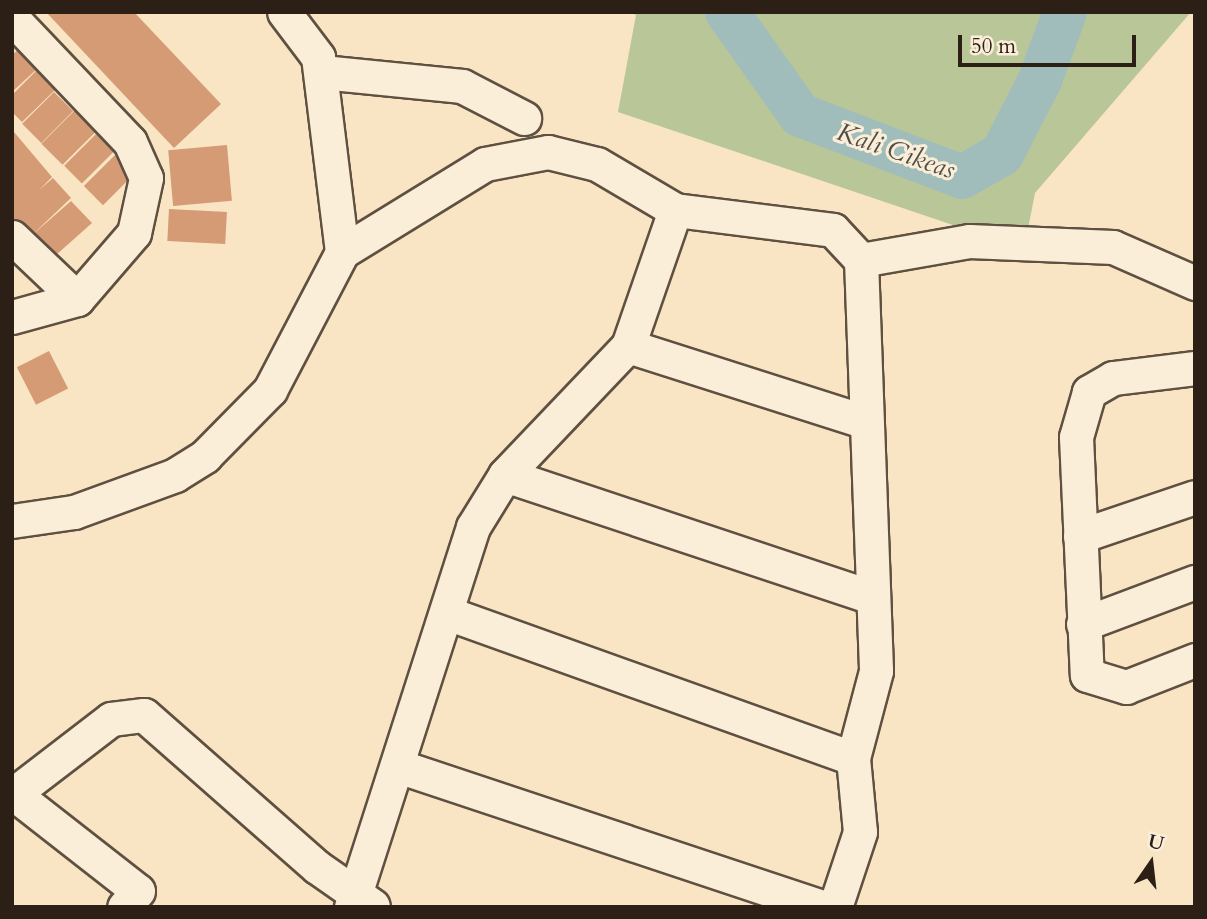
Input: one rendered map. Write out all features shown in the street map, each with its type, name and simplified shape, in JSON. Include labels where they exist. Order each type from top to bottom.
[{"type":"street","points":[[284,12],[310,42],[322,72],[342,252]]},
{"type":"street","points":[[12,18],[130,142],[146,178],[134,233],[77,299],[12,317]]},
{"type":"street","points":[[322,72],[462,86],[524,118]]},
{"type":"street","points":[[12,521],[109,501],[205,456],[270,390],[342,252],[485,164],[514,153],[548,152],[597,164],[675,210],[832,230],[861,260],[871,597],[876,671],[853,758],[860,832],[835,907]]},
{"type":"street","points":[[124,907],[138,891],[13,794],[111,719],[144,715],[361,903],[398,765],[473,527],[505,475],[628,346],[675,210]]},
{"type":"street","points":[[12,237],[77,299]]},
{"type":"street","points":[[861,260],[969,241],[1113,247],[1195,283]]},
{"type":"street","points":[[628,346],[866,422]]},
{"type":"street","points":[[1195,368],[1113,378],[1090,392],[1076,437],[1087,675],[1103,685],[1126,687],[1195,660]]},
{"type":"street","points":[[505,475],[871,597]]},
{"type":"street","points":[[1080,536],[1195,497]]},
{"type":"street","points":[[1083,624],[1195,582]]},
{"type":"street","points":[[447,613],[853,758]]},
{"type":"street","points":[[398,765],[821,907]]},
{"type":"green space","points":[[630,12],[1191,12],[1035,193],[1024,249],[618,112],[636,15]]},
{"type":"building","points":[[46,12],[134,12],[221,104],[174,148]]},
{"type":"building","points":[[20,48],[39,67],[12,92],[12,55]]},
{"type":"building","points":[[37,70],[56,89],[22,122],[12,112],[12,95]]},
{"type":"building","points":[[54,92],[73,111],[41,143],[22,124]]},
{"type":"building","points":[[76,109],[97,130],[63,165],[41,144]]},
{"type":"building","points":[[14,132],[52,177],[38,191],[53,178],[71,198],[31,236],[71,201],[92,223],[47,263],[12,224]]},
{"type":"building","points":[[96,134],[114,152],[82,183],[64,166]]},
{"type":"building","points":[[227,145],[232,201],[173,206],[168,150]]},
{"type":"building","points":[[115,155],[134,174],[103,205],[84,186]]},
{"type":"building","points":[[169,209],[227,212],[225,244],[167,241]]},
{"type":"building","points":[[49,351],[68,388],[36,405],[17,367]]},
{"type":"waterway","name":"Kali Cikeas","points":[[727,12],[800,115],[962,177],[1002,154],[1040,80],[1065,12]]}]
